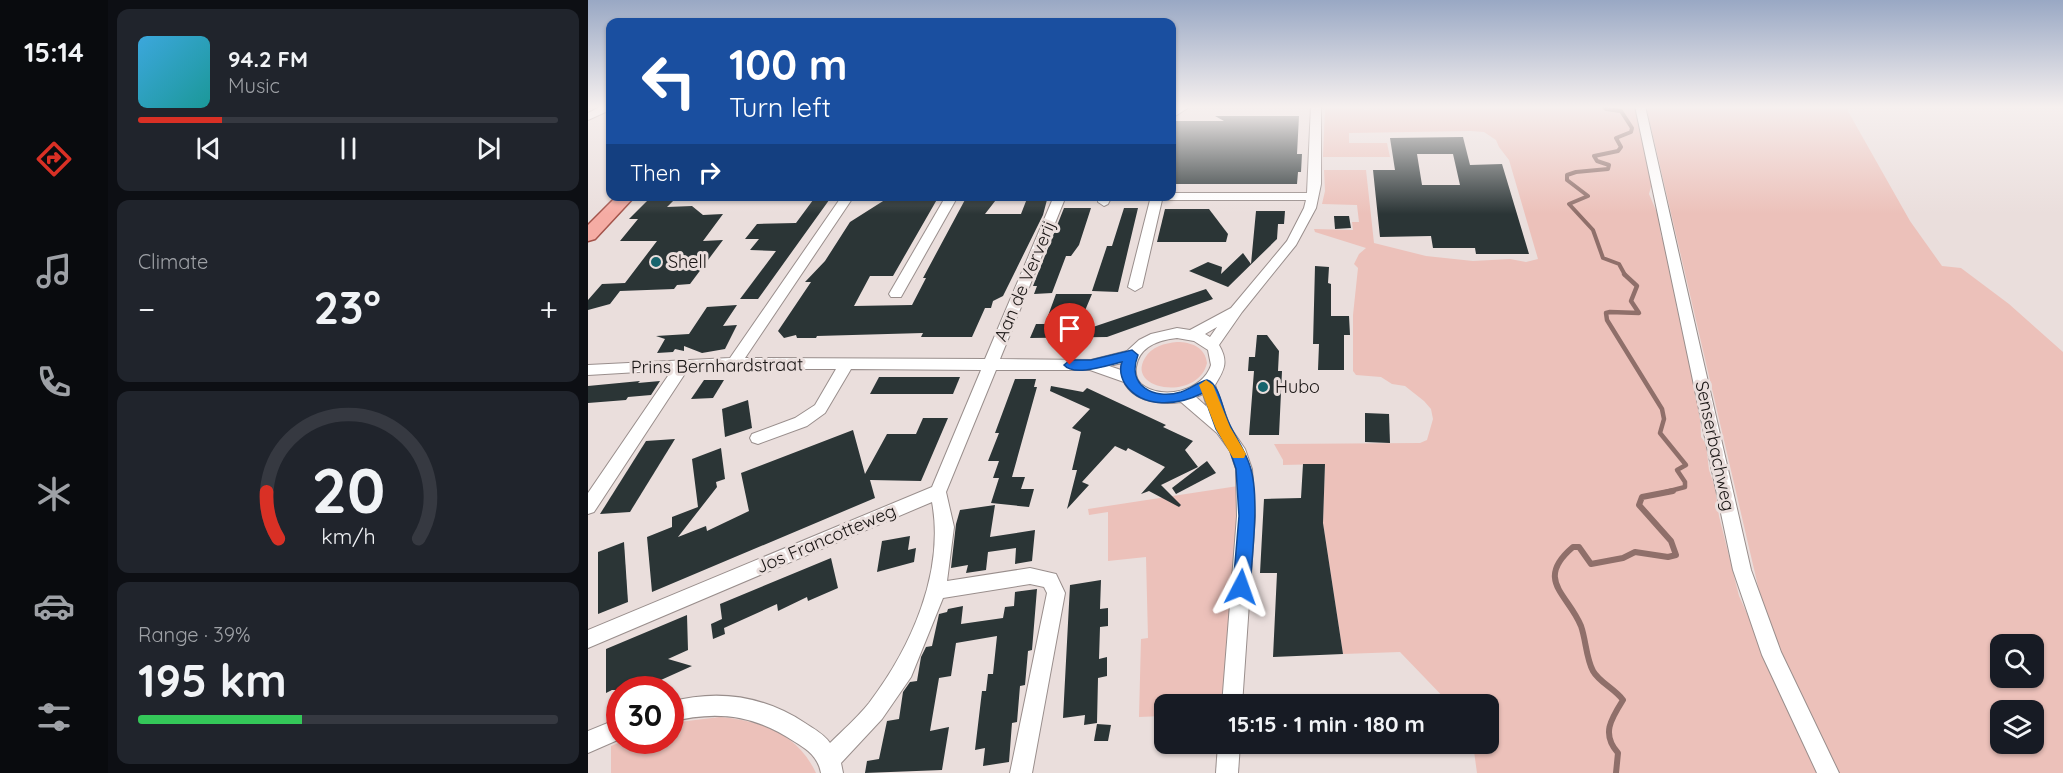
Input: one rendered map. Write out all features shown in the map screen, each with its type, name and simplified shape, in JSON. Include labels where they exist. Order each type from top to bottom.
[{"type":"main road","points":[[592,228],[622,201]]},
{"type":"street","points":[[1212,345],[1237,309],[1299,231],[1310,208],[1315,184],[1316,142]]},
{"type":"street","name":"Senserbachweg","points":[[1648,142],[1742,570],[1772,655],[1828,773]]},
{"type":"street","points":[[1176,197],[1312,196]]},
{"type":"street","points":[[734,363],[845,201]]},
{"type":"street","points":[[896,294],[949,201]]},
{"type":"street","name":"Aan de Ververij","points":[[989,365],[1058,201]]},
{"type":"street","points":[[1135,287],[1156,201]]},
{"type":"street","points":[[1192,335],[1237,309]]},
{"type":"street","points":[[1091,365],[1128,378],[1136,388],[1149,396],[1165,399],[1184,396],[1207,385],[1215,375],[1219,364],[1218,354],[1212,345],[1192,335],[1177,333],[1155,338],[1146,342],[1132,355],[1127,366],[1128,378]]},
{"type":"street","points":[[1091,365],[1132,355]]},
{"type":"street","name":"Prins Bernhardstraat","points":[[588,369],[734,363],[1091,365]]},
{"type":"street","points":[[588,507],[684,364]]},
{"type":"street","points":[[758,438],[801,422],[820,409],[846,365]]},
{"type":"street","points":[[684,708],[696,705],[739,706],[780,718],[818,744],[830,767],[875,712],[904,670],[937,591],[945,527],[938,492],[989,365]]},
{"type":"street","points":[[1207,385],[1223,429]]},
{"type":"street","points":[[1184,396],[1223,429],[1237,449],[1244,469],[1246,516],[1233,694]]},
{"type":"street","name":"Jos Francotteweg","points":[[588,639],[938,492]]},
{"type":"street","points":[[937,591],[1030,576],[1050,580],[1056,592],[1021,773]]},
{"type":"street","points":[[588,742],[606,734]]},
{"type":"street","points":[[1227,773],[1228,754]]},
{"type":"shaded area","points":[[1324,142],[1387,143],[1390,157],[1323,157]]},
{"type":"shaded area","points":[[1497,142],[1644,142],[1652,183],[1649,194],[1658,215],[1661,236],[1676,272],[1676,304],[1700,410],[1701,437],[1706,444],[1709,470],[1715,487],[1719,516],[1739,596],[1820,773],[1477,773],[1474,754],[1499,754],[1499,694],[1440,694],[1400,652],[1343,654],[1323,523],[1325,464],[1283,465],[1283,460],[1274,444],[1420,443],[1427,440],[1433,419],[1431,409],[1405,386],[1392,384],[1381,377],[1356,375],[1353,371],[1353,315],[1358,268],[1354,264],[1359,254],[1366,248],[1315,232],[1314,229],[1353,230],[1352,222],[1359,222],[1357,205],[1322,204],[1325,191],[1324,170],[1366,170],[1374,243],[1426,256],[1473,261],[1510,259],[1526,262],[1538,259],[1509,160]]},
{"type":"shaded area","points":[[1654,142],[1865,142],[1910,221],[1942,266],[1961,268],[2009,304],[2063,352],[2063,773],[1838,773],[1784,659],[1761,599]]},
{"type":"shaded area","points":[[1177,342],[1192,344],[1203,353],[1207,363],[1201,375],[1191,383],[1178,387],[1153,384],[1145,378],[1142,369],[1145,358],[1159,346]]},
{"type":"shaded area","points":[[1238,486],[1234,598],[1223,694],[1154,694],[1154,716],[1139,717],[1141,639],[1148,638],[1146,557],[1108,561],[1108,512],[1089,515],[1088,509]]},
{"type":"shaded area","points":[[720,717],[764,726],[777,732],[799,748],[816,773],[611,773],[611,754],[684,754],[684,721]]},
{"type":"building","points":[[1176,142],[1298,142],[1297,154],[1302,154],[1301,172],[1298,172],[1297,184],[1176,184]]},
{"type":"building","points":[[1391,142],[1464,142],[1470,165],[1502,164],[1529,254],[1476,254],[1475,248],[1433,248],[1431,236],[1380,237],[1373,170],[1395,170]],"holes":[[[1417,154],[1453,154],[1460,185],[1422,185]]]},
{"type":"building","points":[[647,201],[673,201],[667,207],[692,206],[703,215],[723,214],[703,241],[723,240],[690,284],[677,285],[674,289],[620,291],[610,304],[588,310],[588,300],[602,284],[625,283],[657,241],[620,241],[638,219],[629,219]]},
{"type":"building","points":[[812,201],[828,201],[758,299],[740,299],[776,251],[750,250],[759,239],[745,239],[757,224],[796,223]]},
{"type":"building","points":[[883,201],[936,201],[893,276],[870,276],[854,306],[912,305],[926,278],[923,278],[964,201],[995,201],[985,214],[1021,214],[1026,201],[1047,201],[1043,215],[1003,296],[993,301],[991,308],[985,308],[972,337],[921,337],[923,333],[817,336],[816,338],[797,338],[796,335],[784,338],[778,331],[811,282],[805,282],[825,261],[850,222]]},
{"type":"building","points":[[1064,208],[1091,208],[1079,245],[1071,256],[1066,256],[1052,293],[1034,294],[1037,286],[1033,286]]},
{"type":"building","points":[[1124,208],[1138,208],[1118,292],[1092,291],[1107,246],[1112,246]]},
{"type":"building","points":[[1165,209],[1209,209],[1228,234],[1226,242],[1157,242]]},
{"type":"building","points":[[1256,211],[1285,211],[1284,224],[1278,224],[1277,239],[1228,287],[1189,271],[1208,262],[1222,267],[1221,274],[1243,253],[1251,264]]},
{"type":"building","points":[[1334,216],[1349,216],[1351,228],[1335,229]]},
{"type":"building","points":[[1315,266],[1329,267],[1331,316],[1349,316],[1350,335],[1344,335],[1344,370],[1318,370],[1319,344],[1313,344]]},
{"type":"building","points":[[1206,289],[1213,299],[1107,337],[1030,338],[1036,324],[1045,324],[1056,294],[1092,294],[1081,320],[1093,320],[1090,328]]},
{"type":"building","points":[[737,305],[723,326],[737,325],[725,349],[702,353],[684,346],[684,351],[675,349],[673,352],[657,353],[665,339],[656,336],[689,334],[707,307]]},
{"type":"building","points":[[1257,335],[1267,335],[1279,351],[1278,371],[1282,371],[1279,435],[1249,435],[1254,371],[1248,371],[1249,357],[1255,357]]},
{"type":"building","points":[[879,377],[960,377],[953,394],[870,394]]},
{"type":"building","points":[[1015,379],[1036,379],[1034,387],[1037,387],[1012,477],[1025,477],[1021,489],[1034,489],[1029,507],[991,503],[999,478],[993,478],[999,461],[988,461],[999,433],[995,433]]},
{"type":"building","points":[[704,380],[724,380],[713,398],[691,399]]},
{"type":"building","points":[[640,381],[638,383],[660,381],[651,395],[628,397],[626,400],[588,403],[588,386]]},
{"type":"building","points":[[1051,386],[1083,392],[1087,388],[1166,425],[1163,427],[1193,441],[1185,450],[1198,467],[1161,485],[1181,505],[1179,507],[1149,491],[1141,494],[1165,467],[1128,448],[1126,451],[1115,446],[1082,482],[1089,485],[1067,509],[1077,470],[1072,470],[1081,432],[1072,428],[1090,409],[1050,391]]},
{"type":"building","points":[[748,400],[752,428],[725,437],[722,409]]},
{"type":"building","points":[[1365,413],[1389,414],[1390,443],[1365,442]]},
{"type":"building","points":[[923,418],[948,418],[921,481],[870,480],[875,498],[652,592],[647,537],[672,527],[672,517],[698,507],[692,459],[721,448],[725,479],[716,482],[717,487],[678,537],[706,526],[707,531],[749,511],[741,473],[853,430],[865,474],[887,434],[916,434]]},
{"type":"building","points":[[675,439],[630,512],[600,514],[646,441]]},
{"type":"building","points":[[1207,461],[1216,473],[1176,494],[1172,488]]},
{"type":"building","points":[[1303,464],[1325,464],[1323,523],[1343,654],[1273,657],[1277,573],[1260,573],[1264,499],[1301,498]]},
{"type":"building","points":[[995,505],[990,537],[1035,530],[1032,561],[1015,564],[1016,548],[988,552],[986,570],[966,573],[968,565],[951,568],[956,524],[960,510]]},
{"type":"building","points":[[910,536],[908,550],[916,548],[914,562],[877,572],[882,541]]},
{"type":"building","points":[[624,542],[628,602],[598,614],[598,552]]},
{"type":"building","points":[[831,558],[838,588],[808,601],[807,597],[778,611],[777,604],[724,628],[725,634],[713,639],[711,624],[722,619],[720,604]]},
{"type":"building","points":[[1101,580],[1100,609],[1108,608],[1108,626],[1100,627],[1099,659],[1107,657],[1107,676],[1098,678],[1097,723],[1084,725],[1085,715],[1063,718],[1070,585]]},
{"type":"building","points":[[1037,589],[1032,650],[1028,651],[1025,685],[1020,686],[1017,722],[1012,723],[1009,762],[983,766],[985,748],[975,750],[982,691],[986,691],[988,674],[993,674],[997,636],[956,643],[951,676],[939,678],[930,731],[949,727],[942,770],[865,773],[867,761],[879,759],[887,721],[899,719],[903,692],[910,682],[917,681],[921,657],[926,647],[932,646],[939,614],[947,612],[948,609],[963,606],[961,624],[1003,618],[1005,607],[1014,606],[1015,592]]},
{"type":"building","points":[[687,615],[688,650],[668,659],[692,666],[670,676],[606,676],[606,649]]},
{"type":"building","points":[[1097,724],[1111,725],[1108,741],[1094,741]]},
{"type":"waterway","points":[[1618,142],[1621,147],[1618,151],[1594,156],[1597,161],[1609,165],[1608,169],[1576,172],[1567,175],[1567,180],[1588,196],[1569,204],[1593,230],[1603,258],[1619,264],[1625,275]]},
{"type":"waterway","points":[[1625,275],[1637,286],[1631,301],[1639,313],[1610,312],[1606,313],[1607,320],[1662,409],[1664,419],[1660,433],[1686,465],[1677,470],[1685,482],[1685,487],[1662,493]]},
{"type":"waterway","points":[[1616,773],[1618,753],[1609,733],[1612,720],[1623,700],[1593,671],[1581,626],[1558,587],[1555,578],[1556,569],[1573,547],[1579,547],[1591,564],[1623,558],[1635,552],[1668,557],[1676,555],[1671,541],[1639,505],[1642,497],[1673,491]]},
{"type":"slow traffic","points":[[1206,385],[1223,429],[1238,454]]},
{"type":"place","name":"Shell","points":[[656,262]]},
{"type":"place","name":"Hubo","points":[[1263,387]]},
{"type":"route","points":[[1070,365],[1091,365],[1132,355],[1127,366],[1128,378],[1136,388],[1149,396],[1165,399],[1197,392],[1207,385],[1223,429],[1237,449],[1244,469],[1246,516],[1241,587]]}]
